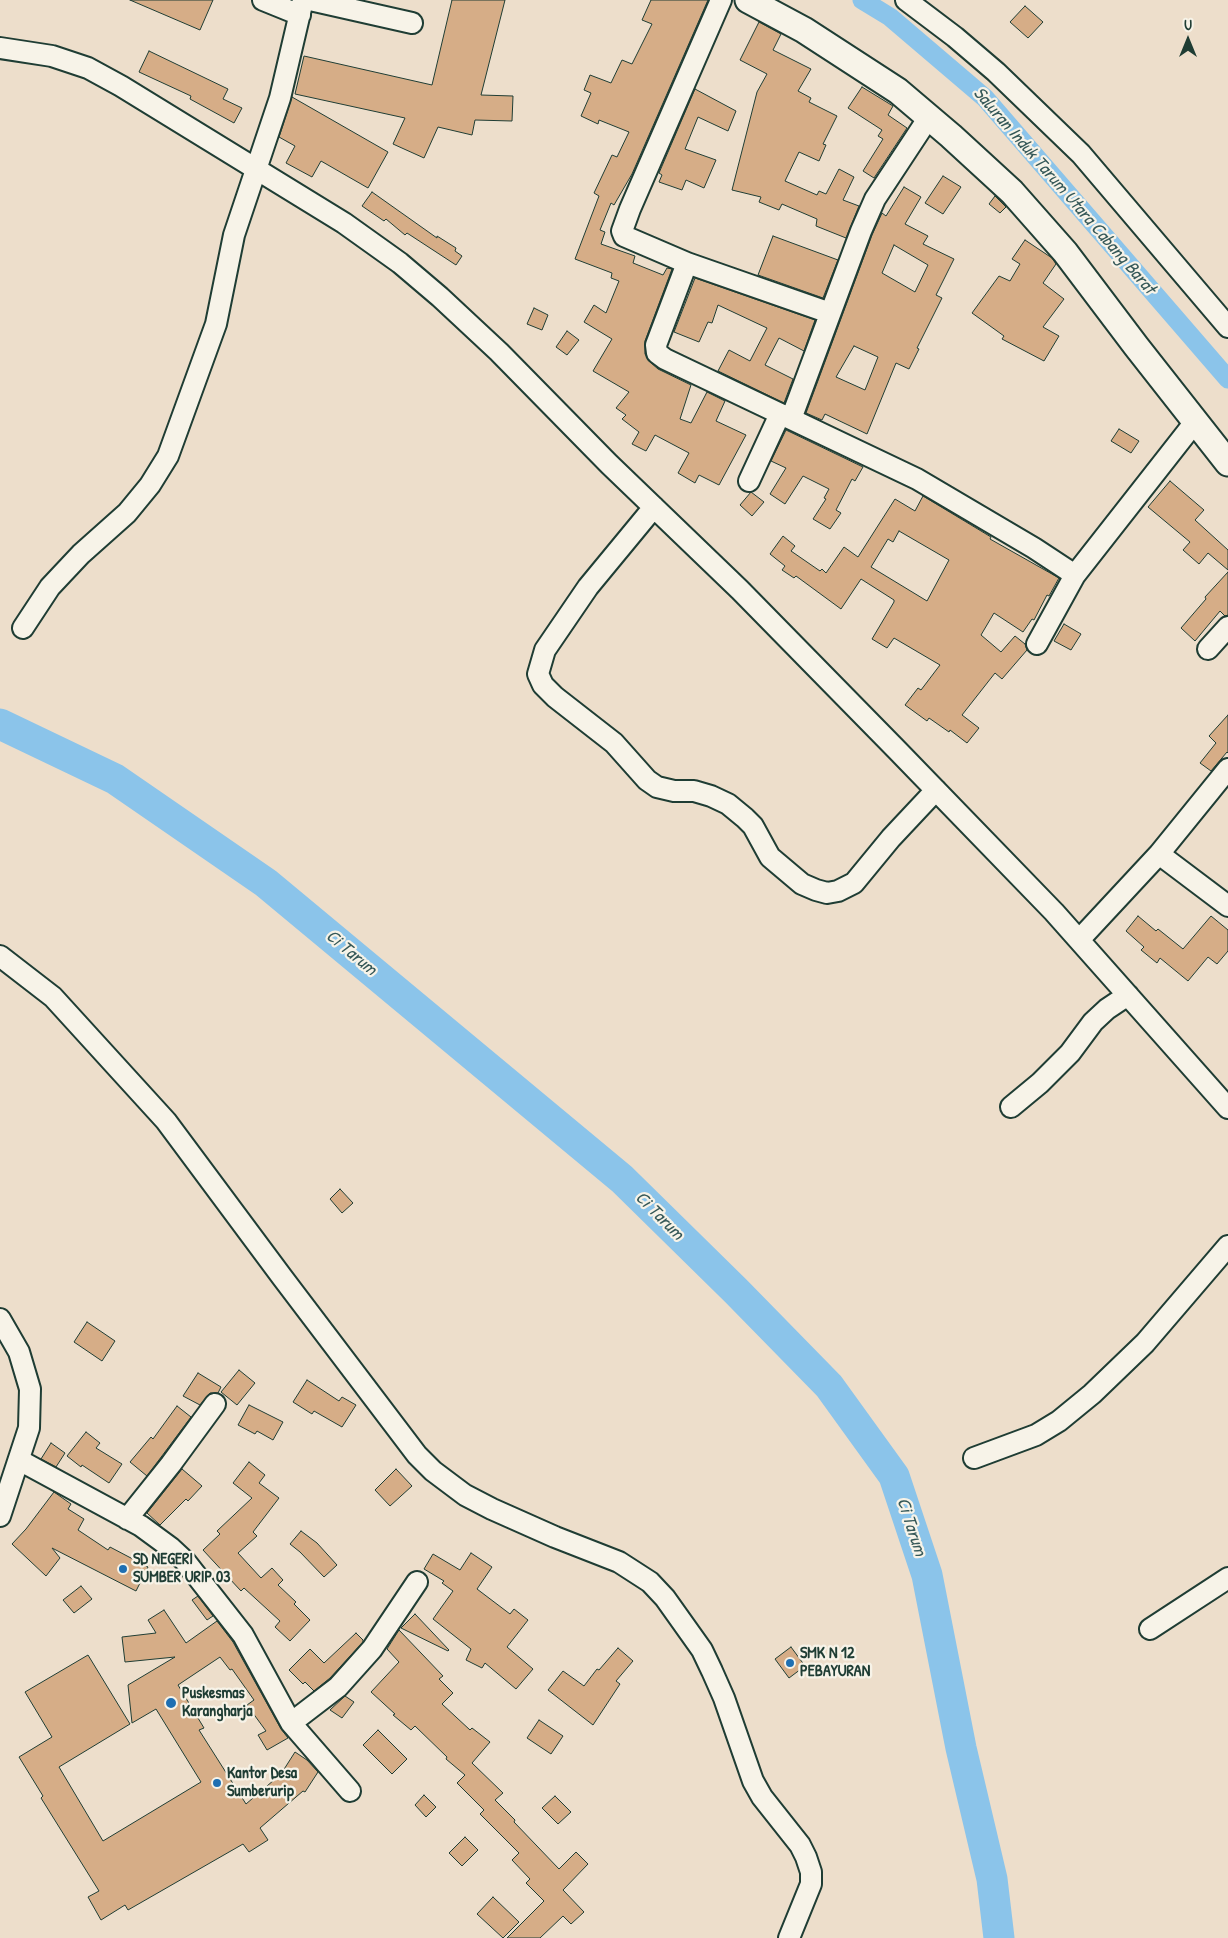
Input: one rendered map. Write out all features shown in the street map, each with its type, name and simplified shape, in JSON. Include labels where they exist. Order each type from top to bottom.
[{"type":"main road","points":[[748,0],[804,30],[898,91],[1012,192],[1065,252],[1228,463]]},
{"type":"street","points":[[263,0],[412,23]]},
{"type":"street","points":[[721,0],[630,208],[622,231],[624,236],[688,263],[830,313]]},
{"type":"street","points":[[906,0],[956,37],[996,72],[1081,154],[1228,326]]},
{"type":"street","points":[[23,628],[50,587],[81,554],[127,513],[150,485],[168,456],[216,324],[234,235],[280,98],[304,5]]},
{"type":"street","points":[[0,48],[52,56],[88,68],[163,110],[344,222],[400,263],[440,297],[499,352],[740,590],[936,790],[1054,912],[1228,1108]]},
{"type":"street","points":[[749,481],[785,417],[830,313],[875,199],[929,117]]},
{"type":"street","points":[[688,263],[656,345],[657,353],[665,359],[785,417],[918,479],[1034,548],[1075,575]]},
{"type":"street","points":[[1037,644],[1075,575],[1195,422]]},
{"type":"street","points":[[654,507],[588,587],[545,650],[538,674],[543,685],[555,697],[614,743],[647,780],[657,788],[674,791],[694,791],[728,804],[753,826],[770,857],[802,884],[816,890],[828,893],[838,891],[854,883],[891,838],[936,790]]},
{"type":"street","points":[[1208,649],[1228,627]]},
{"type":"street","points":[[1079,940],[1159,854],[1228,769]]},
{"type":"street","points":[[1159,854],[1228,906]]},
{"type":"street","points":[[0,956],[53,997],[166,1121],[282,1277],[433,1472],[464,1495],[554,1537],[619,1562],[650,1582],[665,1598],[702,1650],[724,1698],[753,1781],[762,1797],[800,1846],[806,1857],[811,1872],[810,1884],[790,1938]]},
{"type":"street","points":[[1011,1107],[1040,1083],[1070,1053],[1093,1022],[1107,1009],[1128,995]]},
{"type":"street","points":[[974,1458],[1036,1435],[1060,1421],[1145,1343],[1228,1246]]},
{"type":"street","points":[[0,1319],[19,1352],[30,1389],[29,1428],[0,1516]]},
{"type":"street","points":[[127,1519],[172,1464],[215,1404]]},
{"type":"street","points":[[19,1460],[127,1519],[172,1548],[185,1561],[243,1635],[291,1722],[350,1792]]},
{"type":"street","points":[[1150,1629],[1228,1578]]},
{"type":"street","points":[[291,1722],[338,1687],[372,1649],[417,1582]]},
{"type":"building","points":[[130,0],[213,0],[200,30]]},
{"type":"building","points":[[452,0],[505,0],[481,95],[513,96],[512,121],[475,120],[472,135],[438,127],[424,158],[393,144],[405,118],[295,94],[304,56],[432,85]]},
{"type":"building","points":[[651,0],[708,0],[632,174],[614,205],[611,203],[600,230],[605,232],[601,244],[635,256],[633,263],[663,275],[667,268],[672,269],[645,341],[645,354],[658,369],[691,385],[680,419],[691,423],[707,392],[725,401],[716,421],[746,435],[719,485],[699,475],[695,483],[678,473],[689,453],[655,435],[646,451],[632,444],[639,432],[622,419],[626,415],[616,408],[629,392],[593,371],[612,339],[584,322],[594,305],[606,313],[619,281],[611,278],[612,273],[575,259],[599,196],[594,193],[612,155],[617,157],[629,132],[599,120],[598,124],[581,116],[591,93],[584,90],[590,75],[611,83],[622,60],[632,64],[652,24],[642,20]]},
{"type":"building","points":[[1025,6],[1043,22],[1028,38],[1010,22]]},
{"type":"building","points":[[759,22],[781,34],[773,50],[811,69],[798,91],[811,98],[809,102],[837,116],[823,144],[826,145],[819,161],[799,152],[785,181],[817,195],[819,191],[826,194],[839,169],[854,177],[843,200],[859,206],[846,238],[816,226],[817,219],[782,204],[779,210],[759,202],[761,197],[732,190],[757,92],[767,74],[740,60]]},
{"type":"building","points":[[149,51],[228,89],[223,99],[242,108],[234,123],[190,99],[191,96],[139,72]]},
{"type":"building","points":[[862,87],[893,106],[888,115],[907,128],[874,178],[863,171],[883,139],[878,136],[882,130],[848,108]]},
{"type":"building","points":[[695,89],[736,111],[728,131],[698,117],[685,149],[716,160],[704,188],[686,180],[682,190],[659,182],[662,175],[659,173]]},
{"type":"building","points":[[292,97],[388,152],[368,188],[321,161],[312,177],[286,163],[295,146],[279,137]]},
{"type":"building","points":[[943,176],[961,187],[943,214],[925,203]]},
{"type":"building","points":[[904,187],[921,197],[905,224],[928,236],[923,244],[954,259],[936,295],[942,298],[917,348],[919,349],[909,369],[896,363],[867,434],[825,414],[822,420],[806,413],[872,235],[882,213],[886,216]],"holes":[[[894,245],[928,265],[915,292],[882,273]],[[854,346],[878,357],[865,390],[836,377]]]},
{"type":"building","points":[[372,192],[437,238],[437,236],[456,248],[455,251],[462,256],[456,265],[407,233],[405,235],[386,219],[384,221],[362,206]]},
{"type":"building","points":[[995,196],[1006,207],[1000,213],[989,204]]},
{"type":"building","points":[[773,236],[838,260],[823,298],[758,275]]},
{"type":"building","points":[[1025,240],[1052,258],[1056,264],[1043,283],[1064,299],[1043,327],[1059,336],[1044,361],[1002,339],[1004,336],[972,313],[999,276],[1010,281],[1020,264],[1012,259]]},
{"type":"building","points":[[695,278],[815,320],[804,351],[779,338],[765,365],[793,379],[784,403],[718,371],[729,350],[750,361],[767,328],[718,305],[712,323],[708,322],[699,342],[674,332]]},
{"type":"building","points":[[534,308],[548,315],[542,330],[527,324]]},
{"type":"building","points":[[567,331],[579,340],[567,355],[556,347]]},
{"type":"building","points":[[1119,429],[1139,441],[1131,453],[1111,441]]},
{"type":"building","points":[[786,430],[863,467],[855,481],[852,479],[836,510],[841,513],[830,529],[813,519],[826,499],[824,498],[829,489],[803,476],[785,504],[770,494],[786,468],[771,461]]},
{"type":"building","points":[[1170,481],[1204,510],[1195,520],[1228,550],[1228,570],[1208,553],[1199,564],[1183,550],[1190,542],[1148,507]]},
{"type":"building","points":[[751,492],[764,502],[752,516],[740,505]]},
{"type":"building","points":[[923,496],[991,537],[990,539],[1059,578],[1049,596],[1047,595],[1034,620],[1032,619],[1023,632],[994,613],[981,635],[1001,652],[1015,636],[1025,644],[1027,650],[1002,679],[995,673],[962,715],[979,728],[967,743],[950,730],[949,732],[929,718],[927,721],[905,705],[918,688],[921,690],[940,665],[894,638],[887,648],[872,639],[894,600],[861,579],[841,609],[796,576],[794,578],[782,570],[785,566],[770,554],[783,536],[795,546],[791,551],[826,573],[844,547],[858,557],[895,499],[915,511]],"holes":[[[899,531],[949,560],[927,601],[871,567],[888,539],[893,542]]]},
{"type":"building","points":[[1228,572],[1228,615],[1225,616],[1220,611],[1195,641],[1181,628],[1206,599],[1205,597]]},
{"type":"building","points":[[1064,624],[1081,634],[1071,650],[1054,641]]},
{"type":"building","points":[[1228,715],[1228,753],[1211,771],[1200,763],[1216,743],[1209,736]]},
{"type":"building","points":[[1138,916],[1183,949],[1211,916],[1228,930],[1228,951],[1217,964],[1208,957],[1188,981],[1160,958],[1157,963],[1141,950],[1144,947],[1126,931]]},
{"type":"building","points":[[340,1189],[353,1203],[342,1213],[330,1199]]},
{"type":"building","points":[[87,1322],[115,1341],[102,1361],[74,1342]]},
{"type":"building","points":[[239,1370],[255,1383],[237,1405],[221,1392]]},
{"type":"building","points":[[198,1373],[221,1387],[218,1393],[210,1393],[200,1405],[183,1396]]},
{"type":"building","points":[[307,1380],[339,1401],[342,1397],[356,1405],[342,1427],[314,1411],[312,1414],[293,1402]]},
{"type":"building","points":[[249,1405],[283,1422],[273,1440],[257,1431],[255,1434],[238,1425]]},
{"type":"building","points":[[177,1406],[191,1417],[147,1476],[130,1462],[151,1437],[153,1439]]},
{"type":"building","points":[[86,1432],[100,1443],[96,1448],[122,1464],[109,1483],[82,1465],[81,1467],[67,1456]]},
{"type":"building","points":[[51,1443],[65,1453],[56,1467],[41,1459]]},
{"type":"building","points":[[249,1462],[265,1475],[259,1483],[279,1498],[253,1532],[257,1536],[238,1553],[261,1578],[272,1568],[283,1580],[278,1585],[296,1602],[294,1604],[310,1620],[290,1641],[275,1627],[280,1621],[244,1588],[241,1591],[203,1550],[220,1534],[217,1531],[252,1498],[233,1483]]},
{"type":"building","points":[[182,1469],[202,1486],[160,1525],[147,1513]]},
{"type":"building","points":[[396,1469],[412,1486],[390,1506],[375,1490]]},
{"type":"building","points":[[54,1492],[71,1504],[68,1509],[84,1519],[78,1530],[108,1550],[110,1547],[148,1567],[136,1591],[52,1548],[60,1558],[46,1576],[12,1544]]},
{"type":"building","points":[[301,1531],[317,1543],[337,1565],[324,1577],[290,1544]]},
{"type":"building","points":[[471,1553],[492,1567],[477,1589],[510,1614],[514,1609],[528,1620],[507,1647],[533,1669],[516,1689],[485,1663],[482,1668],[466,1660],[471,1649],[433,1619],[453,1591],[442,1583],[444,1581],[424,1569],[433,1554],[460,1570]]},
{"type":"building","points":[[81,1586],[92,1599],[74,1613],[63,1600]]},
{"type":"building","points":[[198,1596],[213,1616],[207,1620],[192,1600]]},
{"type":"building","points":[[164,1610],[186,1643],[217,1621],[233,1642],[281,1729],[288,1738],[267,1750],[258,1735],[266,1731],[247,1705],[254,1700],[232,1669],[230,1670],[220,1657],[178,1685],[204,1728],[199,1730],[246,1804],[281,1774],[295,1752],[307,1760],[318,1772],[305,1792],[303,1791],[260,1828],[268,1840],[249,1852],[243,1844],[128,1910],[125,1905],[101,1920],[88,1897],[99,1891],[41,1798],[43,1796],[19,1757],[52,1737],[25,1692],[88,1655],[130,1724],[59,1767],[103,1841],[201,1782],[156,1709],[132,1723],[128,1685],[175,1657],[125,1662],[122,1637],[156,1633],[148,1620]]},
{"type":"building","points":[[415,1614],[449,1650],[448,1651],[401,1628]]},
{"type":"building","points":[[399,1630],[443,1676],[439,1679],[453,1693],[442,1704],[470,1730],[472,1728],[490,1742],[472,1763],[503,1793],[495,1800],[559,1869],[576,1852],[588,1864],[563,1890],[584,1912],[571,1924],[563,1916],[540,1938],[507,1938],[544,1901],[526,1883],[530,1879],[512,1860],[519,1853],[480,1814],[484,1810],[457,1783],[465,1775],[446,1759],[447,1757],[415,1726],[411,1730],[393,1715],[395,1714],[371,1692],[399,1662],[387,1649]]},
{"type":"building","points":[[356,1633],[363,1642],[330,1678],[314,1691],[305,1682],[303,1684],[289,1670],[310,1649],[324,1663]]},
{"type":"building","name":"SMK N 12 PEBAYURAN","points":[[791,1647],[805,1666],[789,1678],[775,1659]]},
{"type":"building","points":[[618,1648],[633,1661],[616,1681],[620,1684],[593,1725],[548,1690],[563,1671],[584,1686],[597,1669],[599,1670]]},
{"type":"building","points":[[345,1696],[354,1702],[342,1718],[330,1710]]},
{"type":"building","points":[[539,1720],[563,1736],[551,1754],[527,1738]]},
{"type":"building","points":[[378,1730],[407,1759],[392,1774],[363,1745]]},
{"type":"building","points":[[424,1795],[436,1807],[426,1817],[415,1805]]},
{"type":"building","points":[[555,1796],[571,1812],[558,1824],[542,1808]]},
{"type":"building","points":[[465,1837],[478,1850],[462,1866],[449,1853]]},
{"type":"building","points":[[493,1897],[519,1922],[503,1938],[477,1914]]},
{"type":"waterway","name":"Saluran Induk Tarum Utara Cabang Barat","points":[[862,0],[890,17],[985,98],[1228,379]]},
{"type":"waterway","name":"Ci Tarum","points":[[0,724],[115,779],[266,883],[622,1179],[829,1386],[894,1476],[927,1575],[961,1748],[992,1879],[999,1938]]},
{"type":"place","name":"SD NEGERI SUMBER URIP 03","points":[[123,1569]]},
{"type":"place","name":"SMK N 12 PEBAYURAN","points":[[790,1663]]},
{"type":"place","name":"Puskesmas Karangharja","points":[[171,1703]]},
{"type":"place","name":"Kantor Desa Sumberurip","points":[[217,1783]]}]
